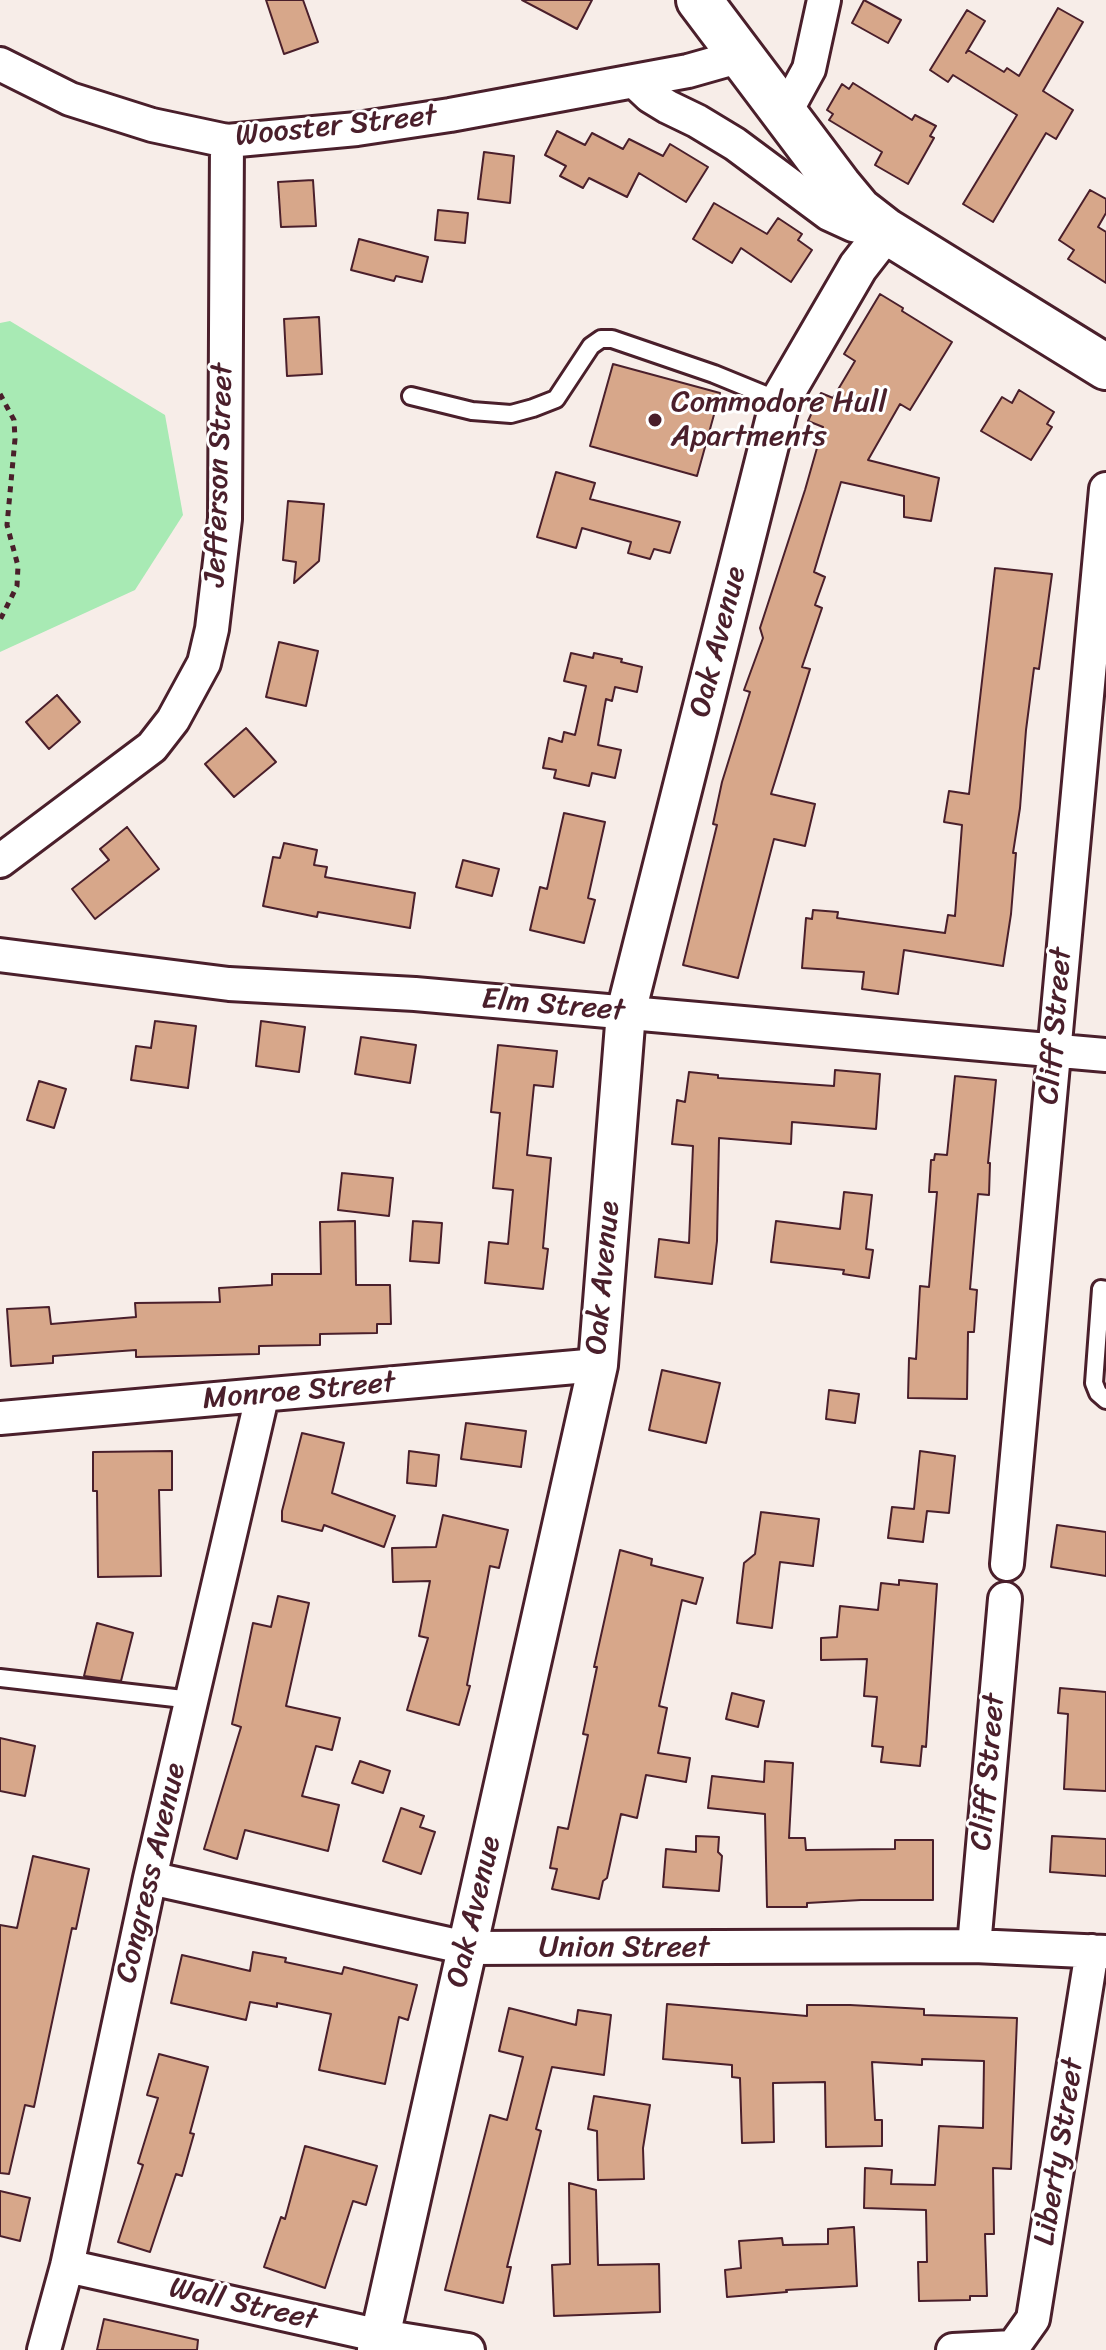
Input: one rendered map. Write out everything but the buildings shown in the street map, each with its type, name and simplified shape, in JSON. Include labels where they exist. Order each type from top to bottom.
[{"type":"main road","points":[[699,0],[859,210],[886,231],[1106,367]]},
{"type":"street","points":[[785,113],[809,69],[824,0]]},
{"type":"street","name":"Wooster Street","points":[[0,64],[70,99],[152,125],[227,141],[373,127],[634,81],[716,65],[741,56]]},
{"type":"street","points":[[634,81],[659,102],[735,144],[829,214],[853,225],[886,231]]},
{"type":"street","name":"Jefferson Street","points":[[0,861],[152,747],[173,720],[204,663],[212,629],[225,519],[227,141]]},
{"type":"street","name":"Oak Avenue","points":[[379,2343],[598,1365],[626,1012],[780,401],[858,267],[886,231]]},
{"type":"street","name":"Cliff Street","points":[[1007,1564],[1106,489]]},
{"type":"street","name":"Elm Street","points":[[0,955],[229,984],[415,994],[1106,1055]]},
{"type":"street","name":"Monroe Street","points":[[0,1418],[598,1365]]},
{"type":"street","name":"Congress Avenue","points":[[44,2350],[67,2266],[150,1878],[262,1397]]},
{"type":"street","name":"Cliff Street","points":[[974,1946],[1005,1599]]},
{"type":"street","name":"Union Street","points":[[150,1878],[467,1948],[974,1946],[1099,1951]]},
{"type":"street","name":"Liberty Street","points":[[953,2350],[1013,2347],[1033,2319],[1099,1951]]},
{"type":"street","name":"Wall Street","points":[[67,2266],[379,2343],[468,2350]]},
{"type":"lane","points":[[411,396],[472,411],[511,414],[533,408],[556,399],[591,346],[601,339],[612,339],[714,374],[780,401]]},
{"type":"lane","points":[[1106,1290],[1101,1289],[1094,1383],[1098,1393],[1106,1400]]},
{"type":"lane","points":[[0,1678],[192,1700]]},
{"type":"path","points":[[0,394],[14,420],[7,525],[18,566],[17,586],[0,620]]},
{"type":"green space","points":[[10,321],[165,415],[183,515],[135,590],[0,652],[0,323]]},
{"type":"place","name":"Commodore Hull Apartments","points":[[655,420]]}]
